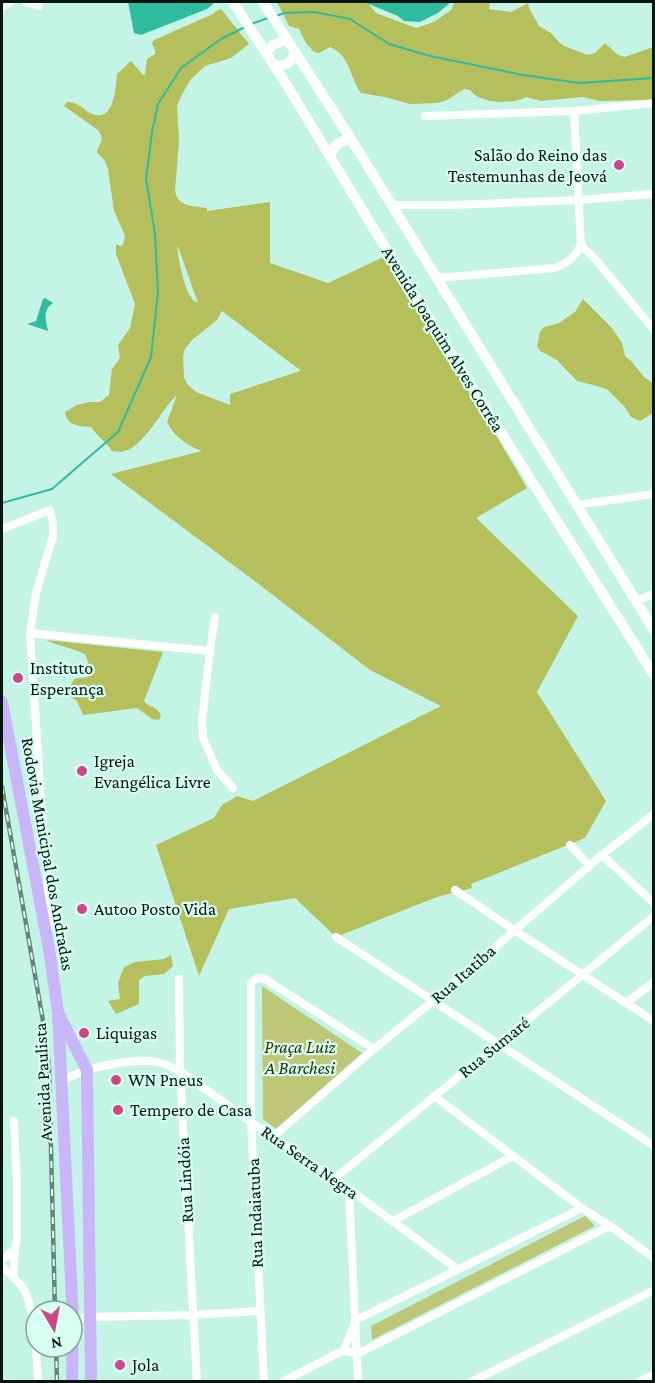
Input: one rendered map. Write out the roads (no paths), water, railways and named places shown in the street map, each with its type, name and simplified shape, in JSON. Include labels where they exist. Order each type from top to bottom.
[{"type":"main road","name":"Avenida Joaquim Alves Corrêa","points":[[233,2],[275,65],[405,280],[654,675]]},
{"type":"main road","name":"Avenida Joaquim Alves Corrêa","points":[[265,4],[654,630]]},
{"type":"main road","points":[[266,52],[273,45],[287,39]]},
{"type":"main road","points":[[275,65],[288,63],[295,51]]},
{"type":"main road","points":[[330,154],[336,145],[346,139],[351,139]]},
{"type":"main road","name":"Rodovia Municipal dos Andradas","points":[[2,702],[49,950],[57,1012]]},
{"type":"main road","name":"Avenida Paulista","points":[[57,1012],[87,1070],[91,1382]]},
{"type":"main road","name":"Avenida Paulista","points":[[57,1012],[72,1299]]},
{"type":"main road","name":"Avenida Paulista","points":[[72,1359],[72,1382]]},
{"type":"street","points":[[2,7],[11,2]]},
{"type":"street","points":[[26,2],[39,6]]},
{"type":"street","points":[[425,116],[574,111],[654,103]]},
{"type":"street","points":[[437,278],[554,268],[576,255],[581,246],[574,111]]},
{"type":"street","points":[[391,206],[579,200],[654,194]]},
{"type":"street","points":[[581,246],[597,261],[654,330]]},
{"type":"street","points":[[576,505],[654,494]]},
{"type":"street","points":[[2,529],[50,510],[53,536],[36,593],[30,633],[49,905],[49,950]]},
{"type":"street","points":[[635,601],[654,594]]},
{"type":"street","points":[[215,617],[202,721],[203,738],[217,770],[233,788]]},
{"type":"street","points":[[30,633],[210,651]]},
{"type":"street","name":"Rua Itatiba","points":[[274,1136],[602,855],[654,814]]},
{"type":"street","points":[[570,845],[590,866]]},
{"type":"street","points":[[602,855],[654,903]]},
{"type":"street","points":[[456,890],[654,1021]]},
{"type":"street","name":"Rua Sumaré","points":[[334,1179],[654,916]]},
{"type":"street","points":[[336,937],[654,1146]]},
{"type":"street","name":"Rua Indaiatuba","points":[[264,1382],[251,1122],[251,983],[260,977],[265,979],[374,1049]]},
{"type":"street","name":"Rua Lindóia","points":[[179,979],[180,1071],[197,1382]]},
{"type":"street","points":[[626,1004],[654,982]]},
{"type":"street","name":"Rua Serra Negra","points":[[61,1082],[87,1070],[118,1064],[155,1061],[180,1071],[349,1189],[457,1269]]},
{"type":"street","points":[[434,1096],[582,1208],[654,1258]]},
{"type":"street","points":[[13,1277],[17,1238],[14,1120]]},
{"type":"street","points":[[393,1221],[513,1156]]},
{"type":"street","points":[[349,1189],[358,1382]]},
{"type":"street","points":[[282,1382],[344,1350],[356,1320],[582,1208]]},
{"type":"street","points":[[344,1350],[357,1354],[610,1226]]},
{"type":"street","points":[[2,1260],[15,1249]]},
{"type":"street","points":[[2,1266],[24,1290],[27,1299]]},
{"type":"street","points":[[471,1382],[654,1290]]},
{"type":"street","points":[[84,1318],[260,1311]]},
{"type":"street","points":[[37,1359],[38,1382]]},
{"type":"street","points":[[639,1382],[654,1374]]},
{"type":"waterway","points":[[276,16],[284,13],[314,12],[350,19],[389,44],[430,56],[523,75],[579,83],[654,78]]},
{"type":"waterway","points":[[251,24],[268,18]]},
{"type":"waterway","points":[[2,503],[52,489],[118,432],[151,357],[158,292],[155,234],[146,179],[158,104],[181,68],[221,39],[245,27]]},
{"type":"railway","points":[[2,787],[46,1038],[49,1068],[55,1299]]},
{"type":"railway","points":[[56,1359],[57,1382]]},
{"type":"place","name":"Salão do Reino das Testemunhas de Jeová","points":[[619,165]]},
{"type":"place","name":"Instituto Esperança","points":[[18,678]]},
{"type":"place","name":"Igreja Evangélica Livre","points":[[82,771]]},
{"type":"place","name":"Autoo Posto Vida","points":[[82,909]]},
{"type":"place","name":"Liquigas","points":[[84,1033]]},
{"type":"place","name":"WN Pneus","points":[[116,1080]]},
{"type":"place","name":"Tempero de Casa","points":[[118,1110]]},
{"type":"place","name":"Jola","points":[[120,1365]]},
{"type":"park label","name":"Praça Luiz A Barchesi","points":[[300,1057]]}]
